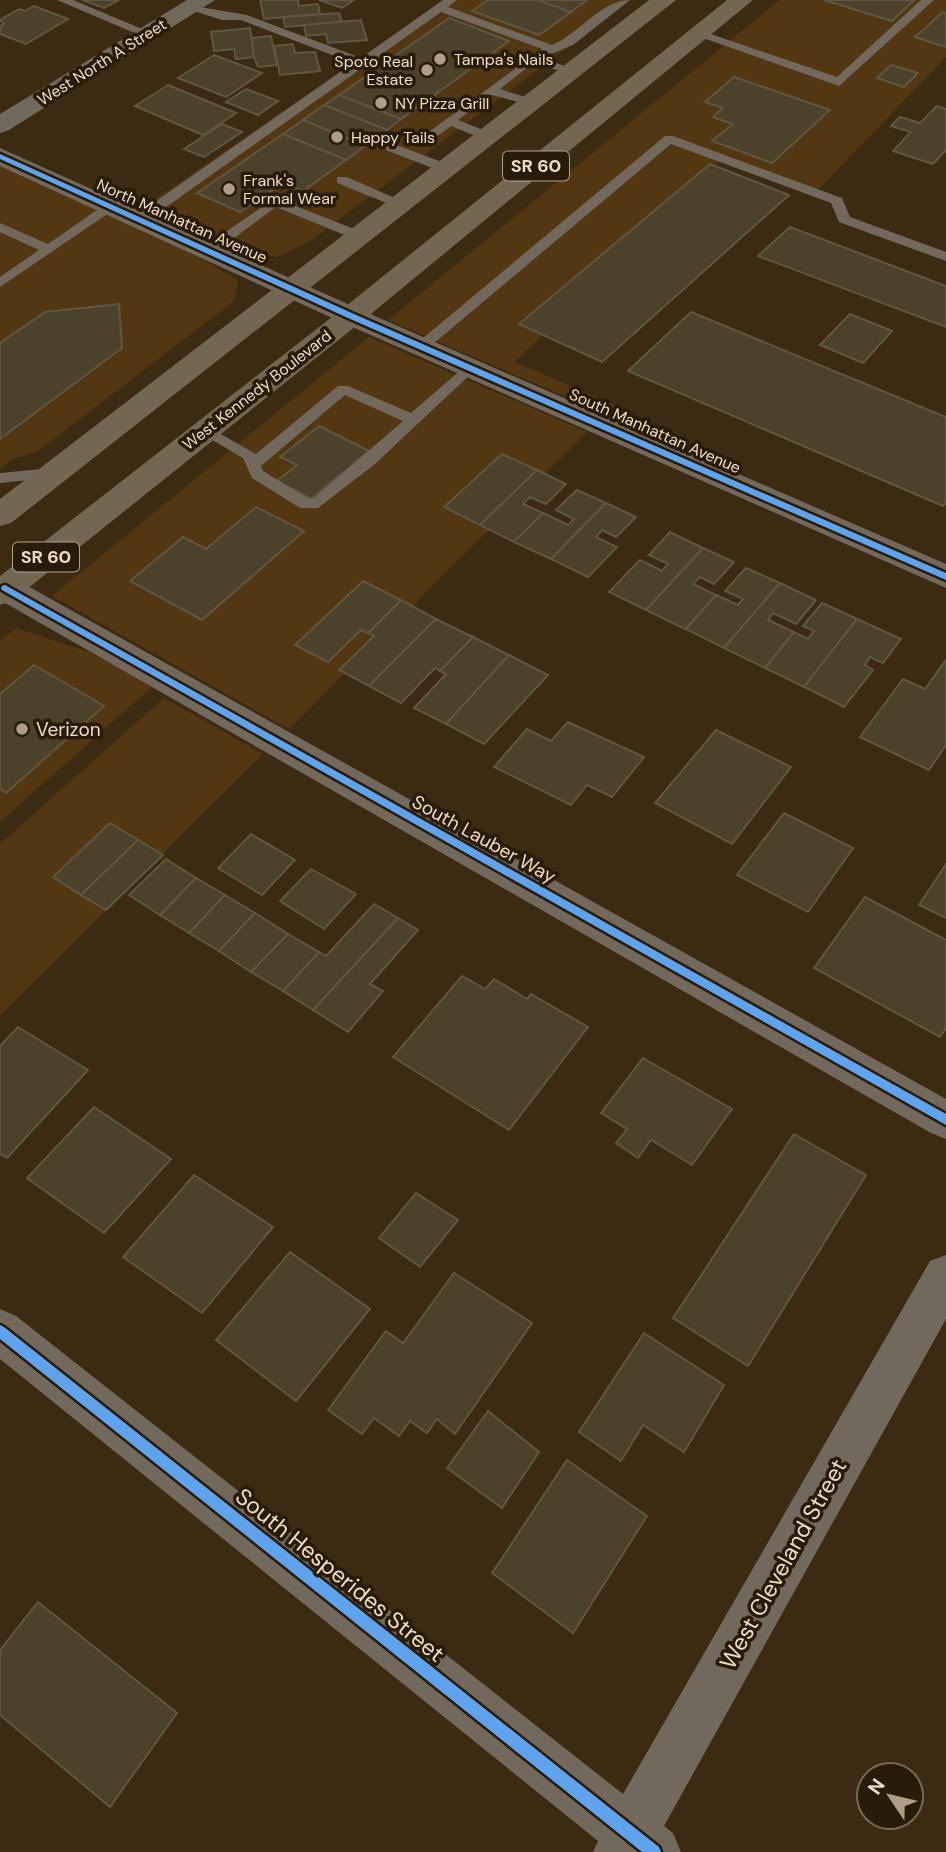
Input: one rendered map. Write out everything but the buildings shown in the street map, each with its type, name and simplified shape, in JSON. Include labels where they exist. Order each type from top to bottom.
[{"type":"main road","name":"SR 60","points":[[0,515],[357,235],[664,0]]},
{"type":"main road","name":"West Kennedy Boulevard","points":[[3,591],[351,316],[741,0]]},
{"type":"street","name":"West North A Street","points":[[0,125],[198,4]]},
{"type":"street","name":"North Manhattan Avenue","points":[[0,156],[351,316]]},
{"type":"street","name":"South Manhattan Avenue","points":[[351,316],[946,577]]},
{"type":"street","name":"South Lauber Way","points":[[3,591],[946,1120]]},
{"type":"street","name":"West Cleveland Street","points":[[635,1846],[946,1276]]},
{"type":"street","name":"South Hesperides Street","points":[[0,1332],[635,1846]]},
{"type":"lane","points":[[63,0],[148,34]]},
{"type":"lane","points":[[217,0],[235,8],[243,18]]},
{"type":"lane","points":[[432,134],[532,59],[569,42],[624,0]]},
{"type":"lane","points":[[698,34],[839,82],[928,0]]},
{"type":"lane","points":[[198,4],[222,16],[243,18],[361,62]]},
{"type":"lane","points":[[140,219],[446,4],[553,49]]},
{"type":"lane","points":[[602,17],[630,26]]},
{"type":"lane","points":[[532,59],[570,72]]},
{"type":"lane","points":[[491,90],[530,103]]},
{"type":"lane","points":[[449,121],[487,136]]},
{"type":"lane","points":[[421,347],[669,139],[836,201],[844,219],[946,257]]},
{"type":"lane","points":[[391,147],[446,168]]},
{"type":"lane","points":[[342,180],[399,203]]},
{"type":"lane","points":[[209,250],[275,202],[357,235]]},
{"type":"lane","points":[[0,283],[112,206]]},
{"type":"lane","points":[[0,227],[49,249]]},
{"type":"lane","points":[[205,431],[249,456],[257,474],[306,504],[318,503],[370,460],[411,419],[470,368]]},
{"type":"lane","points":[[253,465],[343,389],[411,419]]},
{"type":"lane","points":[[0,478],[53,473]]},
{"type":"shaded area","points":[[444,0],[630,0],[312,240],[277,257],[241,251],[141,209]]},
{"type":"shaded area","points":[[780,0],[946,0],[946,57],[818,190],[724,157],[515,362],[615,405],[606,414],[388,320]]},
{"type":"shaded area","points":[[0,166],[176,245],[238,280],[234,301],[38,451],[13,459],[0,469]]},
{"type":"shaded area","points":[[369,337],[587,432],[289,729],[52,596]]},
{"type":"shaded area","points":[[16,628],[89,652],[153,686],[0,822],[0,641]]},
{"type":"shaded area","points":[[164,698],[263,754],[0,1016],[0,844]]},
{"type":"cycle path","points":[[0,156],[351,316],[946,577]]},
{"type":"cycle path","points":[[5,588],[946,1120]]},
{"type":"cycle path","points":[[0,1331],[654,1852]]},
{"type":"place","name":"Tampa's Nails","points":[[440,59]]},
{"type":"place","name":"Spoto Real Estate","points":[[427,70]]},
{"type":"place","name":"NY Pizza Grill","points":[[381,103]]},
{"type":"place","name":"Happy Tails","points":[[337,137]]},
{"type":"place","name":"Frank's Formal Wear","points":[[229,189]]},
{"type":"place","name":"Verizon","points":[[22,729]]}]
